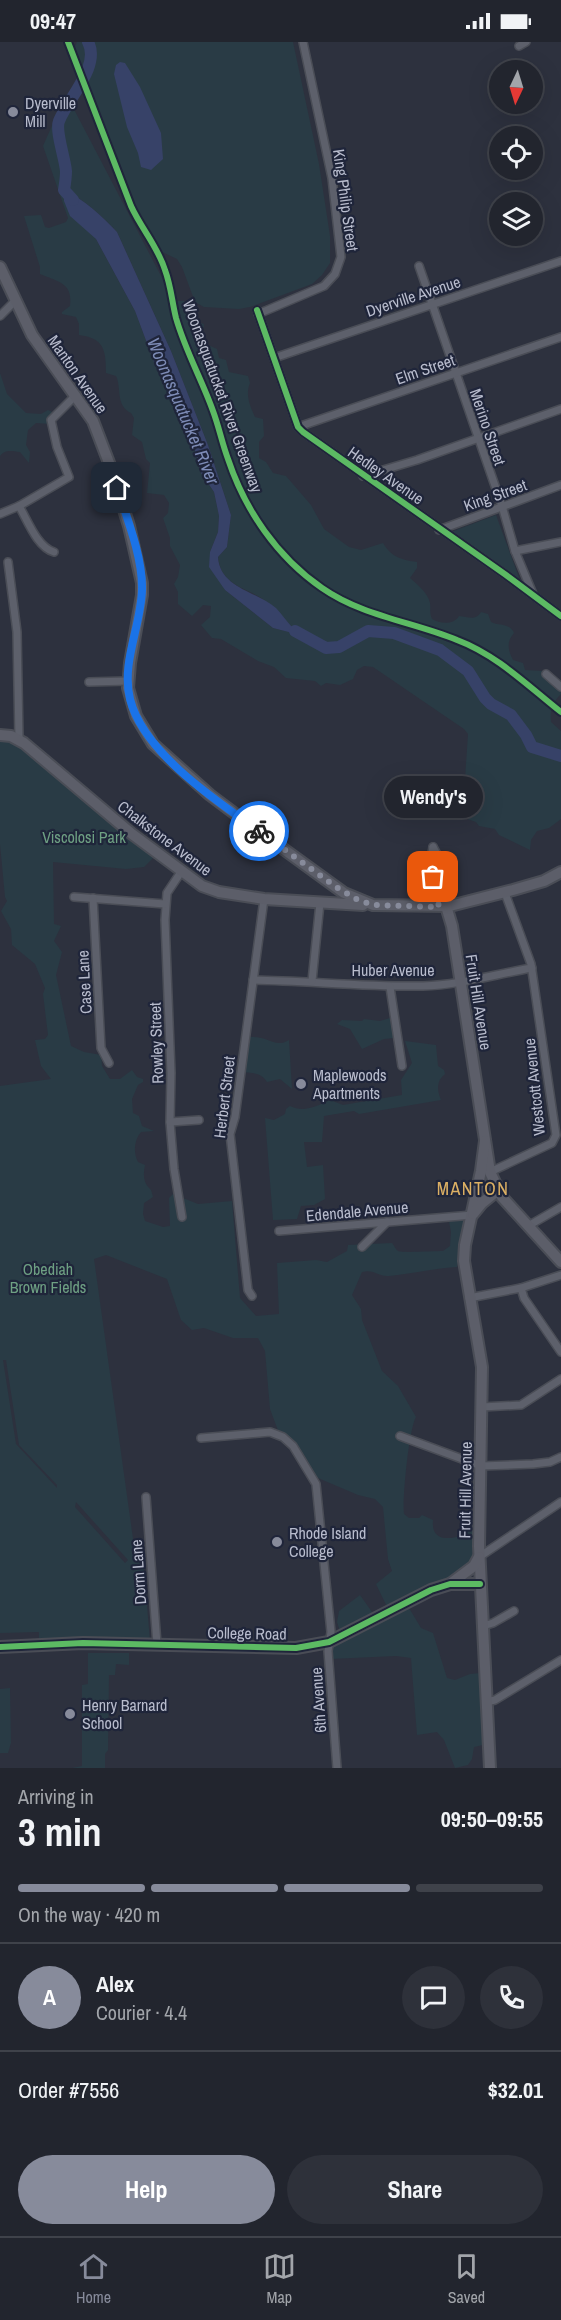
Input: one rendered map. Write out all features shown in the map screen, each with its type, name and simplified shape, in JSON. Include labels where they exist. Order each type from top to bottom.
[{"type":"main road","name":"Manton Avenue","points":[[0,267],[37,343],[89,412],[102,439],[140,570],[142,595],[128,681],[130,698],[146,735],[161,753],[230,810],[331,884],[347,895],[373,905],[442,906],[505,893],[544,881],[561,872]]},
{"type":"main road","name":"Chalkstone Avenue","points":[[0,735],[11,735],[19,739],[132,834],[181,872],[208,889],[264,899],[373,905]]},
{"type":"main road","points":[[320,903],[331,884]]},
{"type":"main road","name":"Fruit Hill Avenue","points":[[442,906],[454,940],[490,1172],[498,1190],[561,1262]]},
{"type":"main road","name":"Fruit Hill Avenue","points":[[485,1141],[473,1215],[464,1253],[469,1298],[480,1346],[482,1407],[479,1557],[490,1768]]},
{"type":"main road","points":[[473,1215],[482,1203],[498,1190]]},
{"type":"main road","name":"College Road","points":[[450,1584],[474,1566],[479,1557]]},
{"type":"main road","name":"College Road","points":[[0,1647],[157,1644],[296,1648],[329,1642],[430,1590],[450,1584],[480,1584]]},
{"type":"street","name":"King Philip Street","points":[[274,358],[257,312],[321,289],[335,274],[341,256],[332,178],[303,42]]},
{"type":"street","points":[[519,46],[526,42]]},
{"type":"street","name":"Dyerville Avenue","points":[[274,358],[561,261]]},
{"type":"street","name":"Merino Street","points":[[419,266],[502,506],[515,552],[534,596]]},
{"type":"street","points":[[0,316],[16,300]]},
{"type":"street","name":"Elm Street","points":[[298,427],[561,337]]},
{"type":"street","points":[[274,358],[298,427]]},
{"type":"street","points":[[0,514],[19,506],[69,477],[57,447],[51,420],[76,394]]},
{"type":"street","points":[[363,476],[561,409]]},
{"type":"street","name":"Hedley Avenue","points":[[298,427],[314,441],[561,616]]},
{"type":"street","name":"King Street","points":[[439,530],[561,485]]},
{"type":"street","points":[[19,506],[41,544],[54,552]]},
{"type":"street","points":[[515,552],[561,542]]},
{"type":"street","points":[[8,562],[18,632],[19,739]]},
{"type":"street","points":[[546,674],[561,687]]},
{"type":"street","points":[[89,682],[128,681]]},
{"type":"street","points":[[433,847],[438,856],[442,906],[435,897],[431,858],[433,847]]},
{"type":"street","name":"Rowley Street","points":[[181,872],[170,886],[165,904],[171,1073],[170,1122],[174,1169],[182,1217]]},
{"type":"street","name":"Westcott Avenue","points":[[490,1172],[552,1143],[556,1138],[532,968],[505,893]]},
{"type":"street","points":[[74,897],[165,904]]},
{"type":"street","name":"Case Lane","points":[[93,898],[101,1048],[109,1063]]},
{"type":"street","name":"Herbert Street","points":[[252,1296],[248,1290],[230,1134],[235,1117],[264,899]]},
{"type":"street","points":[[312,981],[320,903]]},
{"type":"street","name":"Huber Avenue","points":[[253,980],[312,981],[390,987],[461,982],[532,968]]},
{"type":"street","points":[[390,987],[402,1066]]},
{"type":"street","points":[[170,1122],[199,1120]]},
{"type":"street","points":[[528,1226],[561,1207]]},
{"type":"street","name":"Edendale Avenue","points":[[279,1231],[473,1215]]},
{"type":"street","points":[[362,1247],[387,1222]]},
{"type":"street","points":[[469,1298],[520,1288],[561,1275]]},
{"type":"street","points":[[520,1288],[524,1298],[561,1352]]},
{"type":"street","points":[[482,1407],[521,1406],[561,1379]]},
{"type":"street","name":"6th Avenue","points":[[201,1438],[270,1432],[278,1434],[288,1441],[302,1458],[316,1484],[331,1632],[329,1642],[331,1704],[337,1768]]},
{"type":"street","points":[[399,1437],[481,1466],[533,1464],[550,1462],[561,1457]]},
{"type":"street","name":"Dorm Lane","points":[[146,1497],[157,1644]]},
{"type":"street","points":[[479,1557],[561,1502]]},
{"type":"street","points":[[483,1626],[514,1611]]},
{"type":"street","points":[[486,1702],[495,1700],[561,1660]]},
{"type":"green space","points":[[77,42],[293,42],[319,164],[330,236],[330,263],[322,275],[312,284],[250,307],[239,309],[204,307],[195,302],[177,259],[160,251],[145,230],[73,51]]},
{"type":"green space","points":[[66,94],[172,297],[178,301],[184,301],[194,321],[204,324],[202,338],[204,343],[217,349],[219,358],[226,360],[229,372],[248,376],[250,405],[255,417],[263,419],[264,436],[259,442],[259,458],[266,462],[273,473],[286,476],[311,505],[324,529],[349,547],[361,550],[383,543],[397,557],[417,562],[417,568],[410,578],[427,596],[432,619],[447,623],[459,616],[472,618],[477,617],[481,612],[488,614],[491,622],[507,626],[514,633],[509,646],[513,660],[523,663],[525,670],[542,671],[561,687],[561,694],[552,707],[551,722],[561,731],[561,819],[549,828],[537,831],[531,840],[530,850],[499,835],[495,829],[479,826],[476,822],[444,811],[465,779],[468,734],[464,729],[373,667],[364,666],[357,670],[353,679],[340,685],[326,683],[321,686],[315,681],[286,678],[274,667],[258,661],[221,639],[212,638],[201,625],[210,617],[211,606],[203,605],[192,616],[178,604],[178,592],[174,584],[180,565],[170,546],[170,538],[163,518],[168,513],[169,503],[164,495],[147,493],[150,463],[146,459],[142,442],[132,435],[134,418],[123,406],[116,376],[106,373],[102,346],[94,339],[79,335],[79,324],[76,317],[62,314],[70,306],[67,288],[40,274],[40,267],[24,216],[41,215],[45,227],[49,228],[66,222],[68,218],[43,146]],"holes":[[[64,190],[92,208],[117,232],[171,351],[208,445],[231,515],[227,547],[218,557],[224,575],[267,602],[292,627],[305,636],[273,628],[225,590],[210,552],[218,532],[219,516],[214,492],[201,473],[190,433],[154,362],[135,311],[96,239]]]},
{"type":"green space","points":[[0,373],[7,394],[26,413],[41,414],[48,410],[54,413],[50,424],[36,423],[28,430],[26,445],[30,452],[29,463],[20,452],[6,451],[0,456]]},
{"type":"green space","points":[[496,515],[521,583],[451,532]]},
{"type":"green space","points":[[0,734],[6,734],[154,857],[144,867],[126,869],[53,862],[54,924],[61,926],[54,941],[62,952],[56,975],[71,1046],[84,1052],[101,1055],[102,1066],[110,1079],[120,1079],[132,1070],[137,1077],[143,1079],[132,1099],[133,1113],[139,1116],[142,1126],[154,1131],[141,1132],[135,1147],[138,1162],[145,1165],[144,1179],[153,1197],[144,1203],[145,1221],[163,1227],[170,1226],[169,1198],[173,1194],[198,1204],[232,1201],[240,1298],[256,1316],[279,1314],[277,1263],[316,1260],[327,1262],[347,1251],[348,1245],[392,1243],[401,1252],[443,1251],[450,1246],[451,1232],[448,1216],[469,1215],[457,1267],[389,1276],[362,1272],[352,1295],[361,1309],[362,1320],[382,1371],[398,1386],[416,1417],[407,1464],[404,1514],[409,1518],[419,1518],[422,1515],[433,1520],[434,1532],[445,1538],[461,1536],[466,1530],[478,1530],[480,1570],[406,1603],[421,1628],[433,1633],[447,1678],[455,1680],[470,1674],[481,1673],[487,1744],[474,1747],[472,1759],[468,1765],[455,1768],[444,1740],[437,1732],[417,1735],[411,1658],[396,1656],[330,1659],[330,1639],[341,1634],[337,1622],[339,1611],[360,1595],[377,1619],[390,1613],[376,1584],[392,1571],[388,1559],[383,1507],[375,1499],[358,1495],[311,1475],[279,1433],[270,1409],[265,1351],[258,1338],[233,1338],[204,1328],[192,1330],[181,1320],[167,1279],[106,1255],[94,1259],[135,1553],[142,1547],[150,1641],[39,1643],[39,1632],[0,1633],[0,1086],[51,1079],[41,1066],[35,1040],[45,1039],[48,1035],[43,994],[45,988],[35,964],[12,945],[11,929],[1,911],[7,901],[0,844]],"holes":[[[3,1360],[6,1360],[19,1445],[57,1485],[57,1488],[16,1444]],[[76,1502],[128,1560],[125,1563],[75,1507]]]},
{"type":"green space","points":[[390,1018],[394,1038],[384,1039],[362,1049],[350,1029],[337,1024],[342,1020],[380,1021]]},
{"type":"green space","points":[[245,1036],[263,1038],[277,1043],[289,1040],[292,1089],[280,1079],[267,1082],[259,1075],[240,1072]]},
{"type":"green space","points":[[405,1041],[436,1045],[438,1066],[444,1070],[445,1074],[438,1086],[441,1100],[359,1114],[354,1111],[324,1116],[322,1142],[304,1142],[307,1167],[323,1165],[325,1199],[314,1205],[301,1206],[297,1219],[273,1220],[265,1118],[274,1120],[285,1114],[286,1109],[290,1106],[305,1109],[330,1100],[343,1105],[402,1095],[401,1080],[412,1063]]},
{"type":"green space","points":[[88,1653],[129,1653],[129,1665],[116,1664],[115,1675],[109,1675],[108,1750],[105,1754],[105,1768],[72,1768],[82,1766],[82,1685],[88,1684]]},
{"type":"green space","points":[[10,1688],[11,1743],[8,1753],[0,1753],[0,1689]]},
{"type":"water","points":[[120,62],[125,63],[140,87],[161,133],[163,159],[151,170],[141,167],[127,127],[114,74],[116,65]]},
{"type":"water","points":[[64,190],[92,208],[117,232],[171,351],[208,445],[231,515],[227,547],[218,557],[220,567],[232,582],[268,602],[292,627],[308,637],[273,628],[225,590],[209,567],[210,552],[218,532],[219,516],[214,492],[201,473],[190,433],[154,362],[135,311],[96,239],[70,216],[64,201]]},
{"type":"waterway","name":"Woonasquatucket River","points":[[73,200],[64,190],[66,171],[58,125],[87,71],[91,51],[88,42]]},
{"type":"waterway","name":"Woonasquatucket River","points":[[295,631],[326,648],[339,647],[368,631],[394,633],[440,650],[468,671],[491,704],[511,715],[532,747],[561,756]]},
{"type":"cycle path","name":"Woonasquatucket River Greenway","points":[[68,42],[131,206],[162,262],[180,330],[213,411],[235,478],[264,531],[306,576],[337,598],[371,612],[472,646],[512,672],[561,712]]},
{"type":"cycle path","points":[[257,310],[298,427],[561,616]]},
{"type":"cycle path","points":[[0,1647],[83,1643],[296,1648],[329,1642],[431,1590],[450,1584],[480,1584]]},
{"type":"way so far","points":[[259,831],[331,884],[358,900],[373,905],[439,907],[435,897],[433,877]]},
{"type":"place","name":"Dyerville Mill","points":[[13,112]]},
{"type":"place","name":"Wendy's","points":[[433,877]]},
{"type":"place","name":"Maplewoods Apartments","points":[[301,1084]]},
{"type":"place","name":"Rhode Island College","points":[[277,1542]]},
{"type":"place","name":"Henry Barnard School","points":[[70,1714]]},
{"type":"district","name":"MANTON","points":[[473,1189]]},
{"type":"route","points":[[117,488],[129,526],[142,583],[128,681],[130,698],[136,716],[146,735],[161,753],[210,795],[259,831]]},
{"type":"park label","name":"Viscolosi Park","points":[[84,837]]},
{"type":"park label","name":"Obediah Brown Fields","points":[[48,1278]]}]
